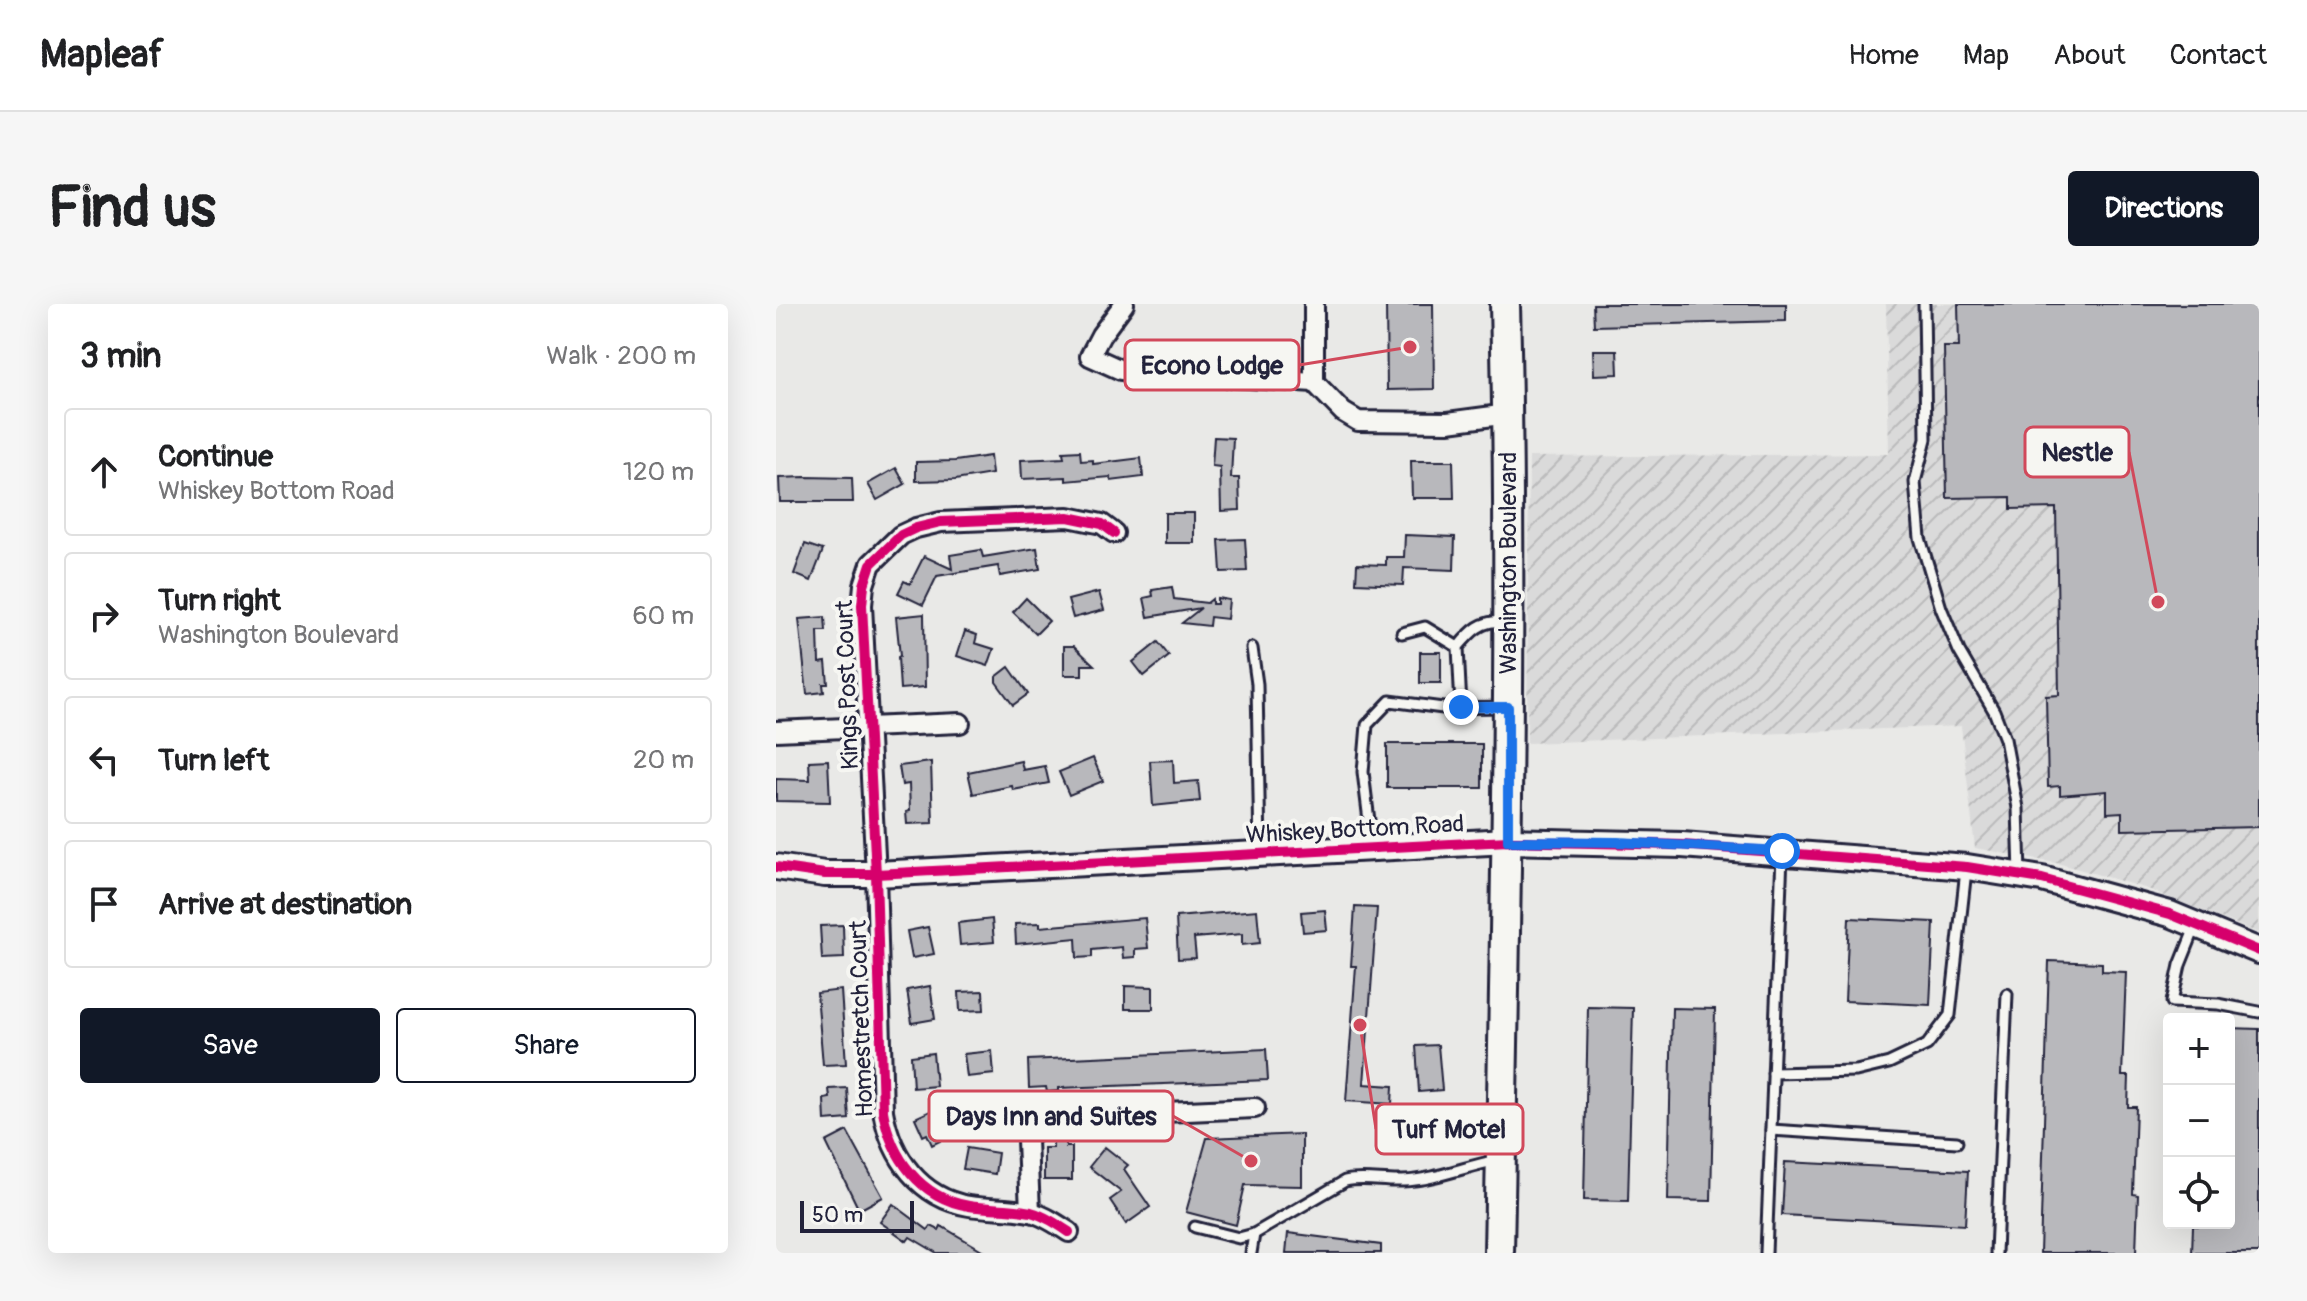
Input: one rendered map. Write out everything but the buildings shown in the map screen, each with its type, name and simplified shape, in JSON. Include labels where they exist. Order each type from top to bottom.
[{"type":"main road","name":"Washington Boulevard","points":[[1499,1253],[1508,841],[1505,304]]},
{"type":"street","points":[[1124,304],[1090,356],[1121,370],[1314,382],[1343,412],[1358,421],[1448,422],[1508,414]]},
{"type":"street","points":[[1314,304],[1314,382]]},
{"type":"street","name":"Kings Post Court","points":[[876,874],[862,605],[871,564],[901,535],[941,522],[1068,517],[1102,524],[1114,533]]},
{"type":"street","points":[[776,731],[960,723]]},
{"type":"street","name":"Whiskey Bottom Road","points":[[776,867],[825,874],[876,874],[1508,841],[1617,842],[1782,851],[1967,867],[2020,875],[2097,892],[2170,914],[2259,951]]},
{"type":"street","name":"Homestretch Court","points":[[876,874],[883,1111],[887,1134],[909,1172],[941,1198],[966,1205],[1030,1212],[1069,1232]]},
{"type":"street","points":[[1030,1212],[1027,1140],[1042,1120],[1051,1117],[1255,1108]]},
{"type":"lane","points":[[1924,304],[1926,439],[1915,482],[1920,538],[1955,641],[1994,711],[2005,739],[2018,808],[2020,875]]},
{"type":"lane","points":[[1461,707],[1458,647],[1472,630],[1486,621],[1508,621]]},
{"type":"lane","points":[[1402,633],[1425,627],[1458,647]]},
{"type":"lane","points":[[1252,648],[1257,684],[1261,854]]},
{"type":"lane","points":[[1372,848],[1363,772],[1367,725],[1390,701],[1443,708],[1508,707]]},
{"type":"lane","points":[[1766,1253],[1782,851]]},
{"type":"lane","points":[[1773,1073],[1856,1071],[1889,1063],[1927,1045],[1950,1015],[1967,867]]},
{"type":"lane","points":[[2196,925],[2180,965],[2172,1002],[2218,1004],[2259,1012]]},
{"type":"lane","points":[[1996,1253],[2007,994]]},
{"type":"lane","points":[[1771,1130],[1957,1142]]},
{"type":"lane","points":[[1195,1227],[1239,1238],[1254,1234],[1345,1181],[1359,1178],[1402,1181],[1501,1160]]},
{"type":"lane","points":[[1251,1253],[1254,1234]]},
{"type":"shaded area","points":[[1886,304],[2259,304],[2259,933],[2148,889],[2061,864],[1975,848],[1961,726],[1527,743],[1529,457],[1889,454]]},
{"type":"cycle path","points":[[1069,1232],[1031,1212],[969,1206],[936,1194],[911,1173],[887,1128],[883,1111],[876,874],[862,605],[871,564],[901,535],[916,528],[941,522],[1068,517],[1102,524],[1114,533]]},
{"type":"cycle path","points":[[776,867],[825,874],[876,874],[1508,841],[1682,845],[1967,867],[2042,879],[2170,914],[2259,951]]},
{"type":"place","name":"Econo Lodge","points":[[1410,347]]},
{"type":"place","name":"Nestle","points":[[2158,602]]},
{"type":"place","name":"Turf Motel","points":[[1360,1025]]},
{"type":"place","name":"Days Inn and Suites","points":[[1251,1161]]},
{"type":"route","points":[[1461,707],[1508,707],[1508,841],[1617,842],[1782,851]]}]
